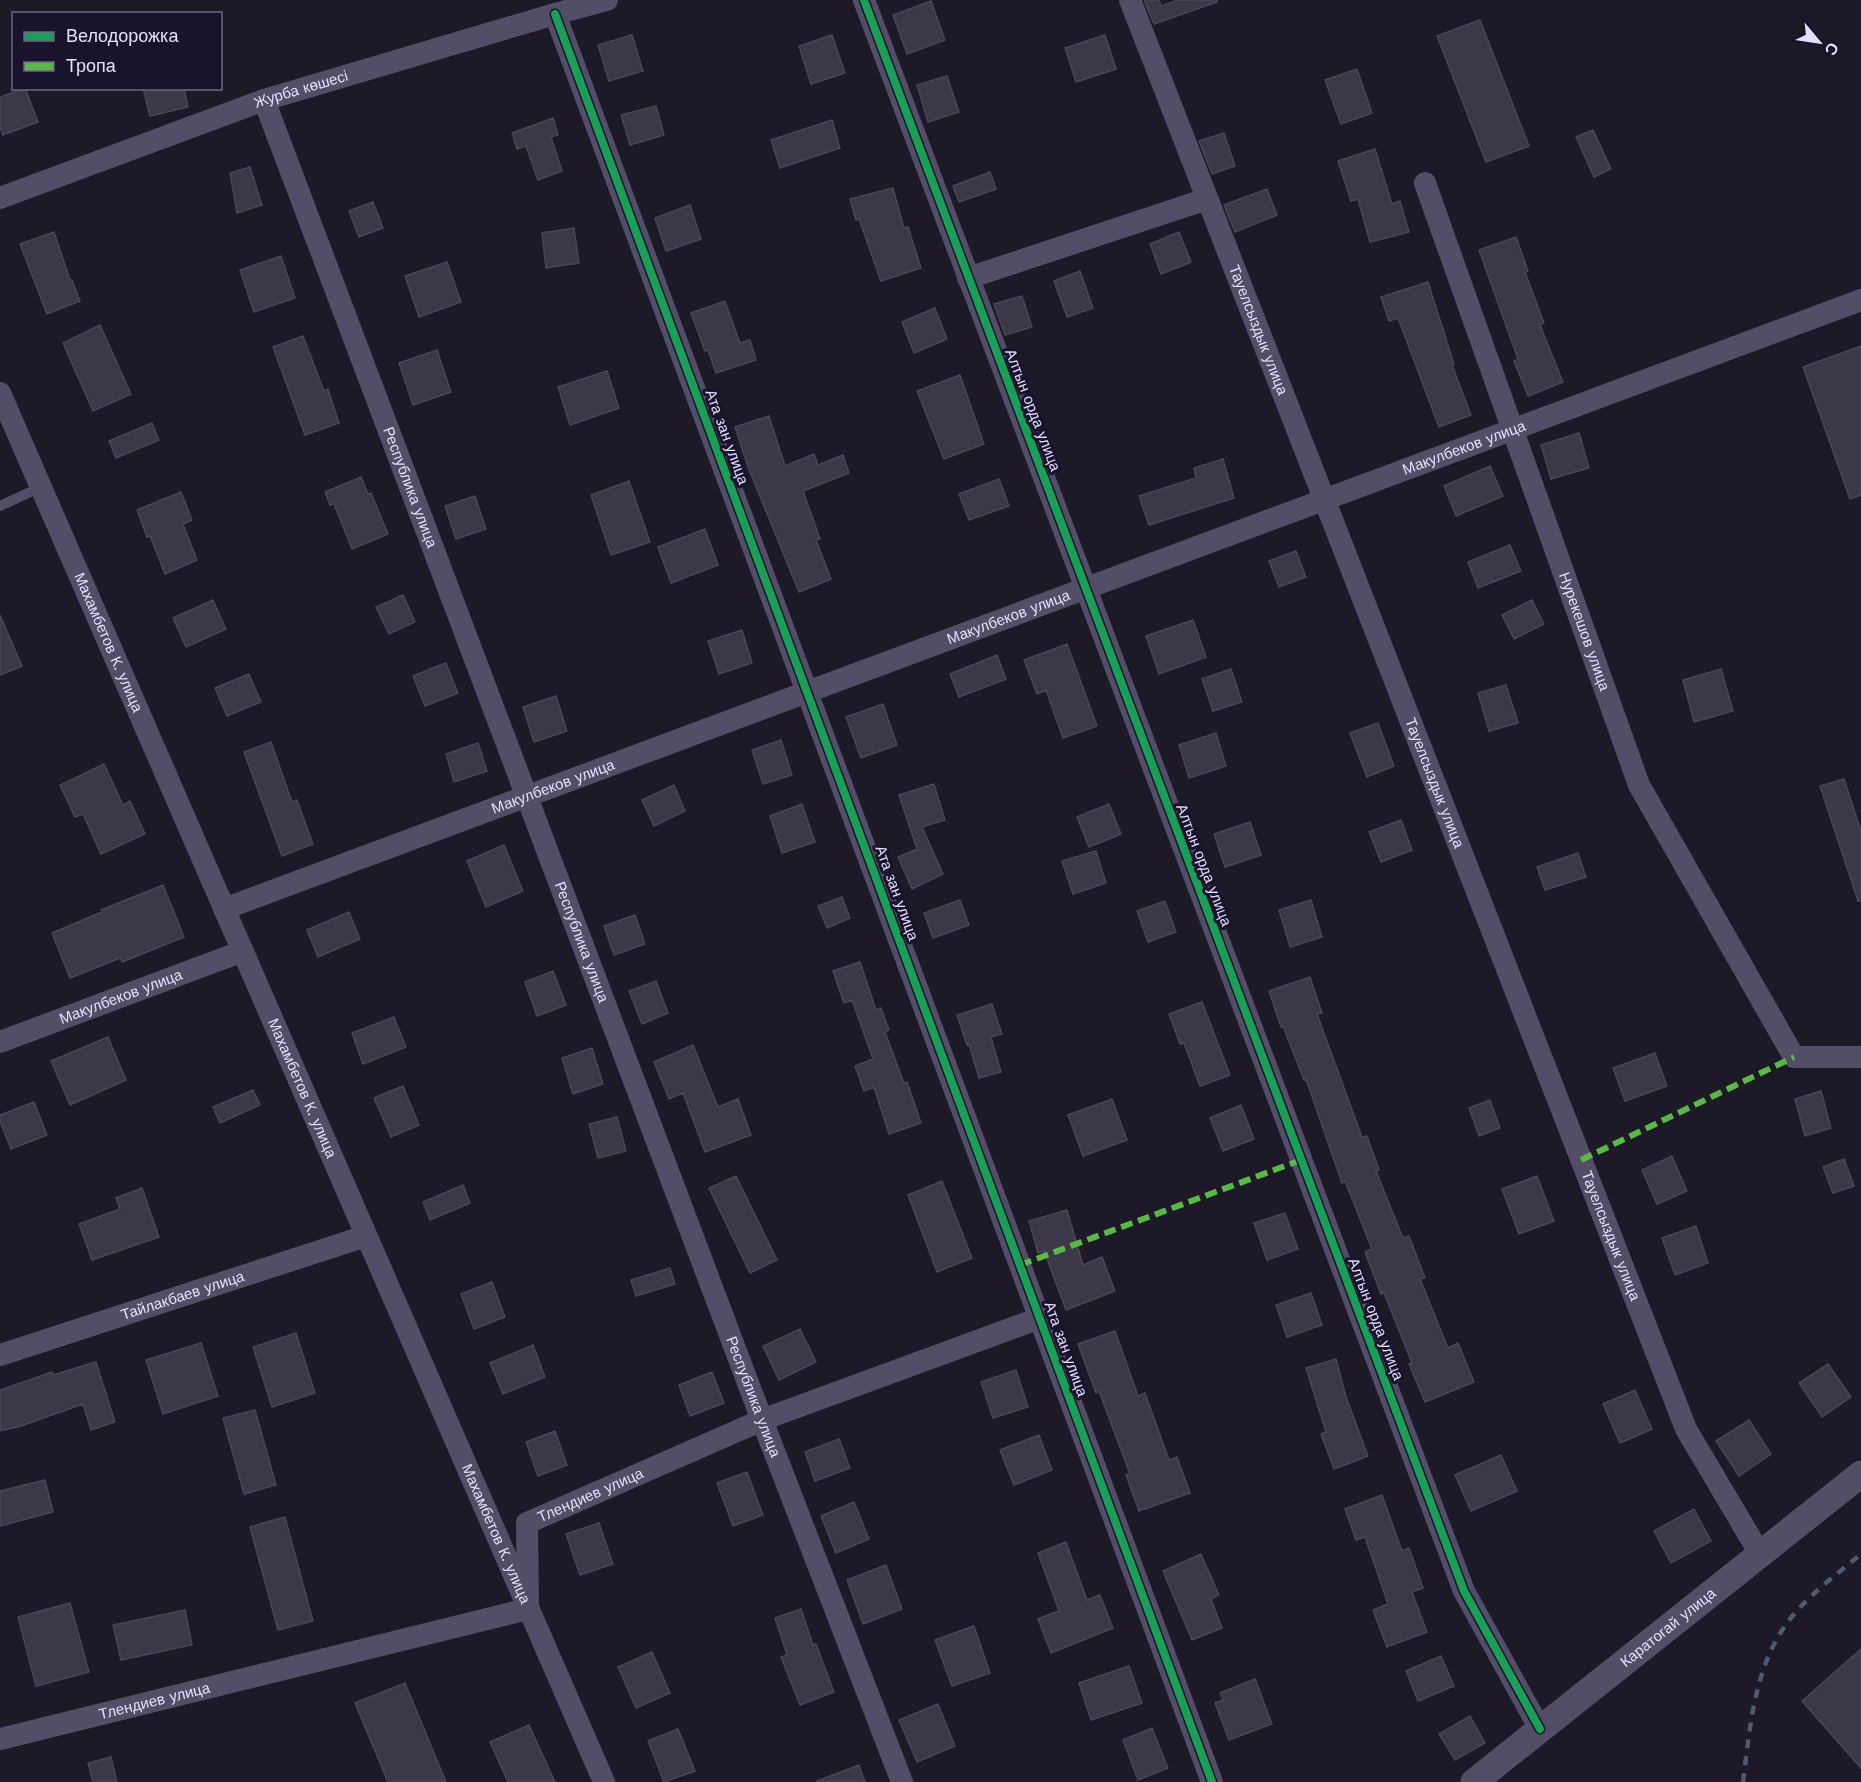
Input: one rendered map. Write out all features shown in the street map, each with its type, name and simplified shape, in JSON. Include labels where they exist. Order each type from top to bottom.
[{"type":"street","name":"Журба көшесі","points":[[0,198],[264,100],[607,0]]},
{"type":"street","name":"Алтын орда улица","points":[[864,0],[1464,1591],[1540,1730]]},
{"type":"street","name":"Тауелсыздык улица","points":[[1130,0],[1686,1429],[1760,1554]]},
{"type":"street","name":"Ата зан улица","points":[[555,14],[1212,1782]]},
{"type":"street","name":"Республика улица","points":[[264,100],[762,1420],[902,1782]]},
{"type":"street","name":"Нурекешов улица","points":[[1425,183],[1639,785],[1794,1057],[1861,1057]]},
{"type":"street","points":[[968,278],[1207,199]]},
{"type":"street","name":"Макулбеков улица","points":[[224,909],[1861,300]]},
{"type":"street","name":"Махамбетов К. улица","points":[[0,393],[604,1782]]},
{"type":"street","name":"Макулбеков улица","points":[[0,1042],[243,951]]},
{"type":"street","name":"Тайлакбаев улица","points":[[0,1355],[366,1236]]},
{"type":"street","name":"Тлендиев улица","points":[[0,1739],[528,1609],[527,1523],[762,1420],[1040,1318]]},
{"type":"street","name":"Каратогай улица","points":[[1474,1782],[1861,1474]]},
{"type":"lane","points":[[0,506],[42,487]]},
{"type":"building","points":[[1144,0],[1159,0],[1161,6],[1178,0],[1217,0],[1217,2],[1154,24]]},
{"type":"building","points":[[931,1],[945,40],[907,54],[893,15]]},
{"type":"building","points":[[1480,20],[1529,146],[1486,162],[1437,36]]},
{"type":"building","points":[[632,35],[643,71],[609,81],[598,45]]},
{"type":"building","points":[[832,35],[845,73],[811,84],[799,46]]},
{"type":"building","points":[[1105,35],[1116,69],[1076,82],[1065,48]]},
{"type":"building","points":[[1357,69],[1372,113],[1341,124],[1325,80]]},
{"type":"building","points":[[947,76],[959,112],[928,122],[917,85]]},
{"type":"building","points":[[26,90],[38,122],[3,135],[0,127],[0,97]]},
{"type":"building","points":[[144,90],[184,90],[188,107],[150,116]]},
{"type":"building","points":[[656,106],[664,135],[630,145],[621,115]]},
{"type":"building","points":[[553,118],[558,135],[551,137],[562,171],[538,180],[526,146],[517,149],[512,133]]},
{"type":"building","points":[[832,120],[840,148],[780,168],[771,140]]},
{"type":"building","points":[[1593,130],[1611,169],[1594,177],[1576,137]]},
{"type":"building","points":[[1224,133],[1235,166],[1212,174],[1199,141]]},
{"type":"building","points":[[1375,149],[1392,204],[1400,201],[1409,232],[1370,242],[1358,199],[1351,201],[1338,161]]},
{"type":"building","points":[[250,167],[262,205],[237,213],[230,173]]},
{"type":"building","points":[[990,172],[996,189],[959,202],[953,186]]},
{"type":"building","points":[[893,188],[904,228],[908,227],[921,268],[881,281],[859,219],[856,220],[850,199]]},
{"type":"building","points":[[1267,189],[1277,215],[1235,232],[1224,205]]},
{"type":"building","points":[[373,202],[383,228],[359,237],[349,211]]},
{"type":"building","points":[[690,205],[701,239],[666,251],[655,218]]},
{"type":"building","points":[[574,228],[579,263],[546,268],[542,233]]},
{"type":"building","points":[[54,232],[70,280],[72,280],[80,301],[47,314],[20,244]]},
{"type":"building","points":[[1179,232],[1191,262],[1161,274],[1150,244]]},
{"type":"building","points":[[1516,237],[1528,271],[1525,272],[1544,323],[1540,325],[1563,382],[1528,396],[1514,361],[1518,359],[1479,250]]},
{"type":"building","points":[[281,256],[295,298],[254,312],[240,270]]},
{"type":"building","points":[[447,262],[461,302],[419,317],[405,276]]},
{"type":"building","points":[[1080,271],[1093,308],[1067,317],[1054,281]]},
{"type":"building","points":[[1428,282],[1454,364],[1452,365],[1471,415],[1439,427],[1398,318],[1389,321],[1381,297]]},
{"type":"building","points":[[1022,296],[1032,327],[1005,335],[994,304]]},
{"type":"building","points":[[725,301],[740,343],[750,340],[756,360],[716,373],[691,313]]},
{"type":"building","points":[[935,308],[947,339],[914,353],[902,322]]},
{"type":"building","points":[[100,325],[131,394],[93,411],[63,343]]},
{"type":"building","points":[[303,336],[324,391],[328,389],[339,423],[305,435],[273,347]]},
{"type":"building","points":[[1861,346],[1861,495],[1850,499],[1803,367]]},
{"type":"building","points":[[437,350],[451,392],[413,405],[399,363]]},
{"type":"building","points":[[607,371],[619,408],[570,425],[558,387]]},
{"type":"building","points":[[960,375],[984,444],[944,459],[917,391]]},
{"type":"building","points":[[769,416],[785,466],[814,454],[818,465],[843,455],[849,473],[803,491],[820,539],[816,540],[831,579],[799,592],[748,467],[735,427]]},
{"type":"building","points":[[152,423],[159,440],[116,458],[109,441]]},
{"type":"building","points":[[1579,433],[1589,468],[1551,479],[1541,445]]},
{"type":"building","points":[[1223,459],[1234,498],[1149,525],[1139,496],[1196,478],[1194,468]]},
{"type":"building","points":[[1490,466],[1503,496],[1456,516],[1444,486]]},
{"type":"building","points":[[361,477],[368,494],[371,493],[388,534],[352,549],[334,504],[330,505],[325,492]]},
{"type":"building","points":[[999,479],[1009,506],[969,520],[959,494]]},
{"type":"building","points":[[629,481],[650,542],[611,555],[591,495]]},
{"type":"building","points":[[181,492],[192,520],[183,524],[197,560],[165,574],[137,510]]},
{"type":"building","points":[[475,496],[486,529],[456,539],[445,506]]},
{"type":"building","points":[[705,529],[718,565],[671,583],[658,547]]},
{"type":"building","points":[[1510,545],[1521,571],[1478,588],[1468,562]]},
{"type":"building","points":[[1296,551],[1306,577],[1279,587],[1269,561]]},
{"type":"building","points":[[403,595],[415,622],[389,634],[376,607]]},
{"type":"building","points":[[213,600],[226,629],[186,647],[173,618]]},
{"type":"building","points":[[1532,600],[1544,624],[1514,639],[1502,615]]},
{"type":"building","points":[[0,615],[22,666],[0,675]]},
{"type":"building","points":[[1193,620],[1206,657],[1159,674],[1146,636]]},
{"type":"building","points":[[742,630],[752,663],[719,674],[708,641]]},
{"type":"building","points":[[1067,644],[1097,726],[1063,738],[1046,690],[1037,694],[1024,660]]},
{"type":"building","points":[[997,655],[1006,679],[959,697],[950,674]]},
{"type":"building","points":[[446,663],[458,693],[425,706],[413,676]]},
{"type":"building","points":[[1231,669],[1242,702],[1213,711],[1202,679]]},
{"type":"building","points":[[1721,669],[1733,711],[1694,722],[1683,680]]},
{"type":"building","points":[[249,674],[261,702],[227,716],[215,688]]},
{"type":"building","points":[[1506,685],[1518,723],[1489,731],[1478,693]]},
{"type":"building","points":[[556,696],[567,731],[534,742],[523,707]]},
{"type":"building","points":[[883,704],[897,745],[861,758],[846,717]]},
{"type":"building","points":[[1378,723],[1394,766],[1367,777],[1350,733]]},
{"type":"building","points":[[1216,733],[1226,766],[1189,778],[1179,745]]},
{"type":"building","points":[[781,740],[792,775],[763,784],[752,750]]},
{"type":"building","points":[[271,742],[292,802],[297,800],[313,844],[282,856],[244,752]]},
{"type":"building","points":[[478,743],[487,771],[454,782],[446,754]]},
{"type":"building","points":[[104,764],[123,805],[130,801],[145,834],[101,854],[83,814],[75,817],[60,785]]},
{"type":"building","points":[[1844,779],[1861,831],[1861,901],[1858,901],[1820,786]]},
{"type":"building","points":[[934,784],[945,820],[922,827],[943,874],[912,889],[898,857],[917,849],[899,795]]},
{"type":"building","points":[[674,785],[685,811],[654,826],[642,800]]},
{"type":"building","points":[[802,804],[815,842],[782,853],[770,816]]},
{"type":"building","points":[[1109,804],[1121,834],[1089,847],[1077,817]]},
{"type":"building","points":[[1401,820],[1412,850],[1381,862],[1369,832]]},
{"type":"building","points":[[1250,822],[1261,855],[1225,867],[1214,834]]},
{"type":"building","points":[[504,845],[523,891],[486,907],[467,861]]},
{"type":"building","points":[[1096,851],[1106,883],[1073,894],[1062,861]]},
{"type":"building","points":[[1578,853],[1586,877],[1545,890],[1537,867]]},
{"type":"building","points":[[163,885],[184,937],[122,962],[120,958],[70,978],[52,933]]},
{"type":"building","points":[[842,897],[850,918],[827,928],[818,906]]},
{"type":"building","points":[[960,900],[969,925],[933,938],[924,913]]},
{"type":"building","points":[[1311,900],[1322,937],[1290,947],[1279,910]]},
{"type":"building","points":[[1165,901],[1176,932],[1148,942],[1137,911]]},
{"type":"building","points":[[349,912],[360,939],[318,957],[307,930]]},
{"type":"building","points":[[635,915],[645,944],[614,955],[604,926]]},
{"type":"building","points":[[860,962],[876,1010],[881,1008],[889,1030],[885,1032],[904,1083],[907,1082],[921,1123],[889,1134],[874,1087],[864,1091],[855,1066],[873,1059],[852,1000],[844,1003],[833,971]]},
{"type":"building","points":[[553,971],[566,1005],[537,1016],[525,982]]},
{"type":"building","points":[[1310,977],[1322,1013],[1317,1014],[1362,1137],[1367,1136],[1379,1170],[1376,1171],[1403,1238],[1409,1236],[1425,1278],[1420,1279],[1448,1348],[1458,1343],[1474,1382],[1425,1402],[1384,1293],[1381,1294],[1365,1252],[1372,1249],[1345,1181],[1342,1183],[1306,1079],[1304,1080],[1283,1026],[1281,1027],[1269,991]]},
{"type":"building","points":[[656,981],[668,1013],[642,1024],[629,991]]},
{"type":"building","points":[[1202,1002],[1230,1075],[1200,1086],[1184,1043],[1180,1044],[1169,1014]]},
{"type":"building","points":[[992,1004],[1002,1034],[991,1037],[1001,1072],[979,1078],[957,1015]]},
{"type":"building","points":[[394,1017],[406,1047],[363,1064],[352,1033]]},
{"type":"building","points":[[108,1037],[126,1080],[70,1105],[51,1061]]},
{"type":"building","points":[[693,1045],[718,1107],[738,1099],[751,1135],[705,1152],[683,1093],[669,1099],[654,1062]]},
{"type":"building","points":[[592,1048],[603,1084],[573,1094],[562,1058]]},
{"type":"building","points":[[1655,1053],[1667,1086],[1625,1101],[1613,1068]]},
{"type":"building","points":[[403,1086],[419,1125],[391,1137],[374,1098]]},
{"type":"building","points":[[253,1090],[260,1105],[220,1123],[213,1107]]},
{"type":"building","points":[[1821,1091],[1831,1128],[1805,1136],[1795,1099]]},
{"type":"building","points":[[1112,1099],[1127,1140],[1083,1156],[1068,1115]]},
{"type":"building","points":[[1490,1100],[1500,1128],[1479,1136],[1469,1108]]},
{"type":"building","points":[[34,1102],[47,1135],[11,1149],[0,1121],[0,1115]]},
{"type":"building","points":[[1241,1105],[1254,1139],[1223,1151],[1210,1118]]},
{"type":"building","points":[[617,1117],[626,1151],[598,1158],[589,1124]]},
{"type":"building","points":[[1672,1156],[1687,1191],[1657,1204],[1642,1170]]},
{"type":"building","points":[[1844,1159],[1854,1186],[1833,1193],[1823,1167]]},
{"type":"building","points":[[736,1176],[777,1260],[750,1273],[709,1188]]},
{"type":"building","points":[[1537,1176],[1554,1221],[1519,1234],[1502,1189]]},
{"type":"building","points":[[942,1181],[972,1258],[937,1272],[908,1195]]},
{"type":"building","points":[[463,1185],[470,1203],[430,1220],[423,1202]]},
{"type":"building","points":[[142,1188],[159,1237],[92,1260],[79,1224],[120,1209],[116,1198]]},
{"type":"building","points":[[1067,1210],[1083,1265],[1102,1257],[1115,1291],[1066,1310],[1044,1251],[1038,1253],[1029,1221]]},
{"type":"building","points":[[1285,1213],[1298,1249],[1267,1260],[1254,1223]]},
{"type":"building","points":[[1696,1226],[1708,1263],[1675,1275],[1662,1238]]},
{"type":"building","points":[[670,1268],[675,1284],[636,1296],[631,1280]]},
{"type":"building","points":[[492,1282],[505,1317],[474,1329],[461,1294]]},
{"type":"building","points":[[1311,1293],[1322,1325],[1287,1337],[1276,1305]]},
{"type":"building","points":[[800,1329],[816,1362],[779,1380],[763,1346]]},
{"type":"building","points":[[1115,1331],[1138,1396],[1145,1393],[1169,1460],[1177,1457],[1190,1493],[1139,1511],[1126,1475],[1130,1474],[1099,1391],[1096,1393],[1078,1344]]},
{"type":"building","points":[[296,1333],[315,1393],[272,1407],[253,1347]]},
{"type":"building","points":[[201,1343],[218,1396],[163,1414],[146,1360]]},
{"type":"building","points":[[533,1345],[545,1377],[503,1394],[490,1363]]},
{"type":"building","points":[[1336,1359],[1346,1397],[1368,1456],[1334,1469],[1321,1434],[1326,1432],[1306,1368]]},
{"type":"building","points":[[96,1362],[115,1422],[91,1430],[83,1404],[0,1431],[0,1390],[52,1372],[53,1375]]},
{"type":"building","points":[[1828,1364],[1851,1397],[1822,1417],[1799,1383]]},
{"type":"building","points":[[1016,1370],[1028,1407],[993,1418],[981,1382]]},
{"type":"building","points":[[712,1372],[724,1403],[690,1416],[679,1385]]},
{"type":"building","points":[[1635,1390],[1652,1429],[1620,1443],[1603,1404]]},
{"type":"building","points":[[255,1410],[276,1485],[244,1494],[223,1418]]},
{"type":"building","points":[[1749,1420],[1771,1454],[1739,1476],[1716,1441]]},
{"type":"building","points":[[555,1431],[567,1465],[538,1476],[526,1442]]},
{"type":"building","points":[[1039,1435],[1052,1470],[1014,1485],[1000,1450]]},
{"type":"building","points":[[839,1439],[850,1468],[815,1481],[805,1452]]},
{"type":"building","points":[[1501,1455],[1517,1491],[1471,1511],[1455,1475]]},
{"type":"building","points":[[747,1472],[763,1515],[733,1526],[717,1483]]},
{"type":"building","points":[[45,1480],[53,1512],[0,1526],[0,1491]]},
{"type":"building","points":[[1382,1495],[1402,1551],[1409,1548],[1423,1588],[1412,1592],[1427,1632],[1387,1647],[1373,1610],[1388,1604],[1365,1537],[1356,1540],[1345,1509]]},
{"type":"building","points":[[854,1502],[869,1539],[836,1553],[821,1516]]},
{"type":"building","points":[[1694,1509],[1711,1541],[1671,1563],[1654,1531]]},
{"type":"building","points":[[285,1517],[313,1621],[278,1630],[250,1527]]},
{"type":"building","points":[[599,1523],[613,1564],[580,1575],[566,1534]]},
{"type":"building","points":[[1066,1542],[1087,1600],[1100,1595],[1113,1628],[1051,1653],[1038,1619],[1059,1611],[1038,1553]]},
{"type":"building","points":[[1201,1554],[1219,1595],[1211,1599],[1222,1628],[1192,1640],[1163,1571]]},
{"type":"building","points":[[886,1565],[902,1609],[863,1624],[847,1580]]},
{"type":"building","points":[[70,1603],[89,1672],[36,1686],[18,1617]]},
{"type":"building","points":[[801,1609],[813,1645],[816,1644],[834,1692],[800,1705],[781,1657],[787,1655],[775,1618]]},
{"type":"building","points":[[185,1610],[192,1645],[121,1660],[113,1625]]},
{"type":"building","points":[[974,1626],[990,1673],[952,1686],[935,1640]]},
{"type":"building","points":[[1861,1649],[1861,1768],[1802,1701]]},
{"type":"building","points":[[652,1652],[670,1693],[636,1708],[618,1667]]},
{"type":"building","points":[[1441,1656],[1454,1686],[1418,1701],[1406,1671]]},
{"type":"building","points":[[1129,1666],[1142,1703],[1091,1720],[1079,1683]]},
{"type":"building","points":[[1255,1679],[1272,1724],[1229,1740],[1215,1703],[1223,1700],[1220,1693]]},
{"type":"building","points":[[405,1683],[446,1782],[388,1782],[355,1703]]},
{"type":"building","points":[[938,1704],[955,1746],[917,1762],[899,1720]]},
{"type":"building","points":[[1470,1716],[1485,1743],[1455,1760],[1439,1734]]},
{"type":"building","points":[[529,1725],[555,1782],[508,1782],[490,1742]]},
{"type":"building","points":[[1152,1728],[1168,1768],[1138,1780],[1123,1740]]},
{"type":"building","points":[[678,1729],[695,1771],[664,1782],[648,1741]]},
{"type":"building","points":[[111,1757],[117,1782],[93,1782],[88,1763]]},
{"type":"building","points":[[859,1765],[865,1782],[817,1781]]},
{"type":"railway","points":[[1743,1782],[1755,1699],[1760,1679],[1776,1641],[1803,1604],[1861,1554]]},
{"type":"marked path","points":[[1581,1160],[1794,1057]]},
{"type":"marked path","points":[[1020,1265],[1301,1160]]},
{"type":"cycle path","points":[[864,0],[1464,1591],[1540,1729]]},
{"type":"cycle path","points":[[555,14],[1212,1782]]}]
